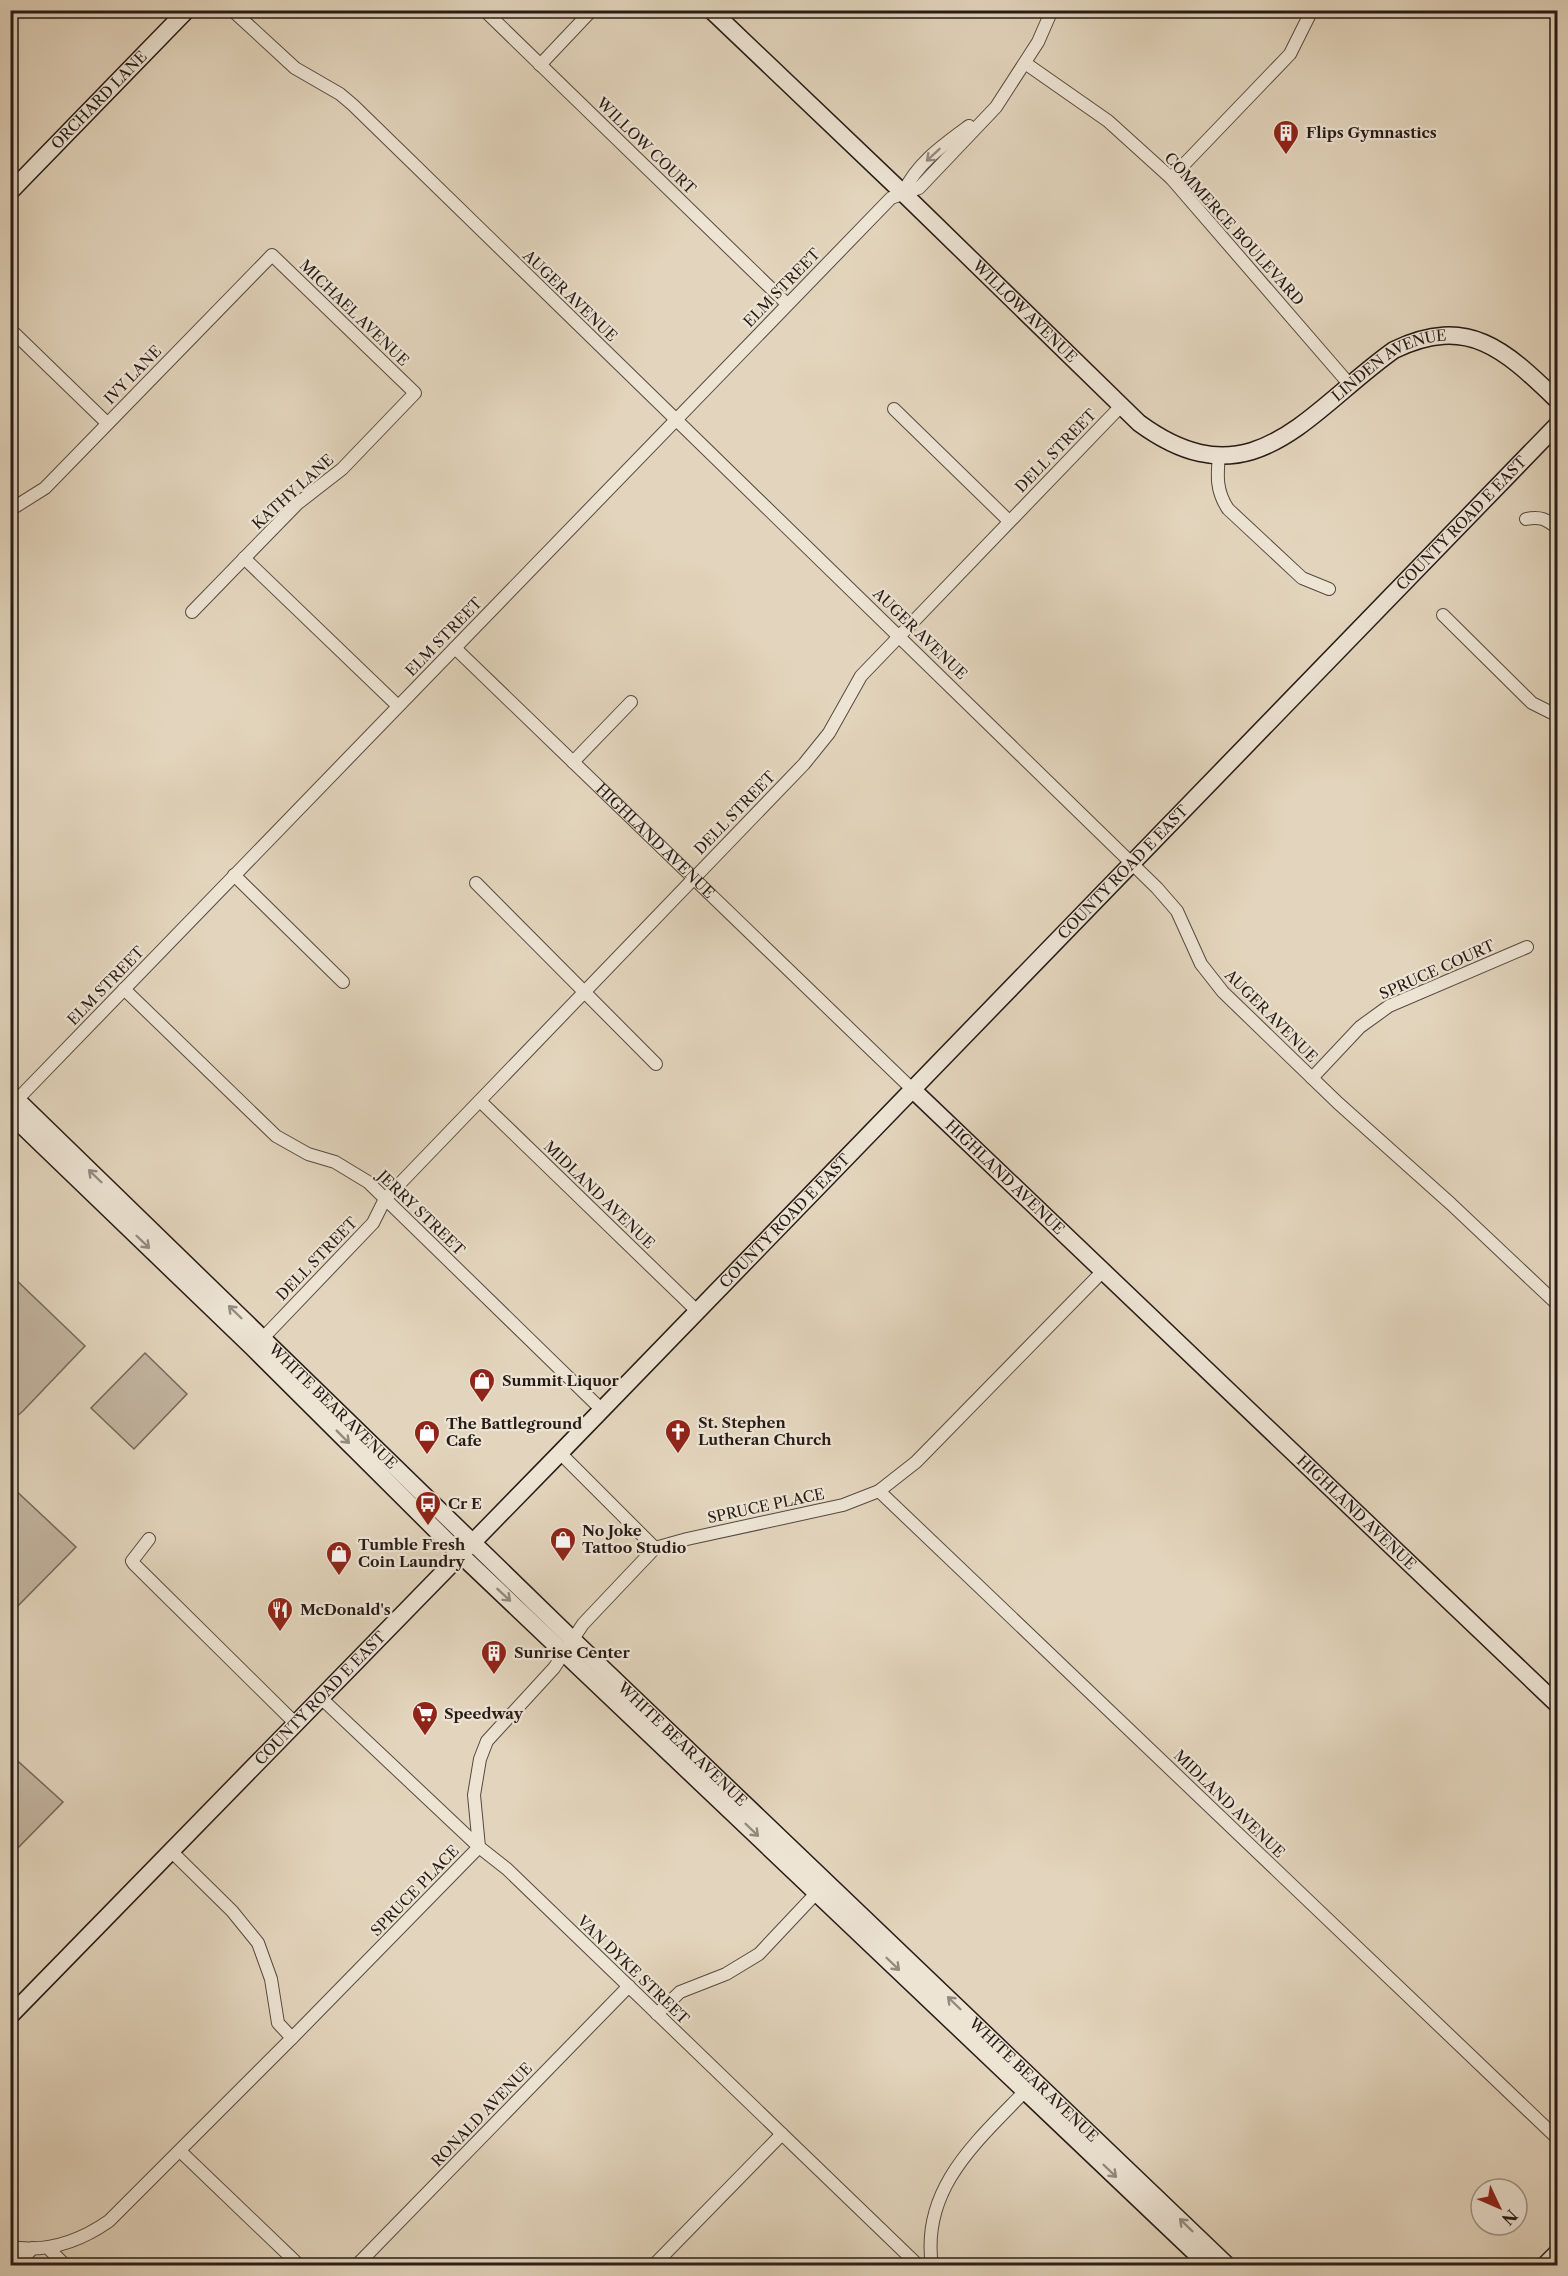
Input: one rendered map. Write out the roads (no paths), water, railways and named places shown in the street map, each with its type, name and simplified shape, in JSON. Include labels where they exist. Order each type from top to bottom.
[{"type":"main road","name":"ORCHARD LANE","points":[[10,192],[187,10]]},
{"type":"main road","name":"WILLOW AVENUE","points":[[711,10],[1139,423],[1168,443],[1185,449],[1219,455]]},
{"type":"main road","name":"LINDEN AVENUE","points":[[1219,455],[1256,450],[1290,435],[1379,361],[1408,343],[1441,336],[1458,336],[1484,343],[1509,355],[1557,401]]},
{"type":"main road","name":"COUNTY ROAD E EAST","points":[[10,2016],[322,1699],[1557,424]]},
{"type":"main road","name":"HIGHLAND AVENUE","points":[[912,1089],[1557,1705]]},
{"type":"main road","name":"WHITE BEAR AVENUE","points":[[12,1103],[473,1542],[568,1645]]},
{"type":"main road","name":"WHITE BEAR AVENUE","points":[[12,1103],[461,1555],[568,1645],[1031,2086],[1228,2265]]},
{"type":"main road","name":"WHITE BEAR AVENUE","points":[[1031,2086],[1209,2265]]},
{"type":"main road","points":[[1544,2265],[1557,2252]]},
{"type":"street","name":"AUGER AVENUE","points":[[232,10],[295,68],[340,94],[353,105],[900,635],[1131,862],[1177,911],[1201,964],[1223,992],[1312,1078],[1557,1305]]},
{"type":"street","name":"WILLOW COURT","points":[[484,10],[788,304]]},
{"type":"street","points":[[540,65],[592,10]]},
{"type":"street","name":"ELM STREET","points":[[12,1103],[891,198],[903,193],[910,178],[934,152],[996,106],[1025,63],[1052,10]]},
{"type":"street","points":[[1171,178],[1284,61],[1301,38],[1312,10]]},
{"type":"street","name":"COMMERCE BOULEVARD","points":[[1025,63],[1108,121],[1171,178],[1350,385]]},
{"type":"street","name":"MICHAEL AVENUE","points":[[272,255],[415,393]]},
{"type":"street","name":"IVY LANE","points":[[10,510],[45,488],[272,255]]},
{"type":"street","points":[[10,329],[108,423]]},
{"type":"street","name":"KATHY LANE","points":[[192,612],[297,504],[342,468],[415,393]]},
{"type":"street","name":"DELL STREET","points":[[262,1339],[373,1223],[385,1199],[817,750],[861,676],[1121,406]]},
{"type":"street","points":[[894,409],[1009,521]]},
{"type":"street","points":[[1219,455],[1217,481],[1220,498],[1228,508],[1302,578],[1329,589]]},
{"type":"street","points":[[1526,519],[1537,517],[1550,521],[1557,529]]},
{"type":"street","points":[[244,558],[398,706]]},
{"type":"street","points":[[1443,615],[1532,703],[1557,716]]},
{"type":"street","name":"HIGHLAND AVENUE","points":[[454,648],[912,1089]]},
{"type":"street","points":[[573,762],[631,702]]},
{"type":"street","points":[[234,875],[343,982]]},
{"type":"street","points":[[476,883],[656,1064]]},
{"type":"street","name":"SPRUCE COURT","points":[[1312,1078],[1371,1017],[1389,1006],[1527,947]]},
{"type":"street","name":"JERRY STREET","points":[[124,989],[276,1136],[293,1147],[352,1171],[385,1199],[602,1410]]},
{"type":"street","name":"MIDLAND AVENUE","points":[[480,1101],[697,1311]]},
{"type":"street","name":"SPRUCE PLACE","points":[[10,2247],[48,2248],[76,2241],[101,2226],[180,2151],[479,1847],[474,1795],[480,1759],[487,1741],[554,1668],[568,1645],[655,1548],[843,1505],[879,1491],[916,1462],[1102,1272]]},
{"type":"street","points":[[560,1453],[655,1548]]},
{"type":"street","name":"MIDLAND AVENUE","points":[[879,1491],[1557,2139]]},
{"type":"street","points":[[149,1539],[136,1553],[132,1561],[134,1564],[296,1724]]},
{"type":"street","name":"VAN DYKE STREET","points":[[322,1699],[479,1847],[507,1869],[920,2265]]},
{"type":"street","points":[[171,1851],[232,1911],[258,1943],[271,1979],[278,2023],[292,2038]]},
{"type":"street","points":[[657,2014],[680,1992],[726,1974],[759,1954],[822,1887]]},
{"type":"street","name":"RONALD AVENUE","points":[[356,2265],[629,1986]]},
{"type":"street","points":[[932,2265],[933,2219],[946,2182],[965,2154],[1031,2086]]},
{"type":"street","points":[[653,2265],[782,2134]]},
{"type":"street","points":[[180,2151],[300,2265]]},
{"type":"street","points":[[16,2265],[33,2248]]},
{"type":"street","points":[[48,2248],[66,2265]]},
{"type":"place","name":"Flips Gymnastics","points":[[1286,156]]},
{"type":"place","name":"Summit Liquor","points":[[482,1404]]},
{"type":"place","name":"St. Stephen Lutheran Church","points":[[678,1455]]},
{"type":"place","name":"The Battleground Cafe","points":[[427,1456]]},
{"type":"place","name":"Cr E","points":[[428,1527]]},
{"type":"place","name":"No Joke Tattoo Studio","points":[[563,1563]]},
{"type":"place","name":"Tumble Fresh Coin Laundry","points":[[339,1577]]},
{"type":"place","name":"McDonald's","points":[[280,1633]]},
{"type":"place","name":"Sunrise Center","points":[[494,1676]]},
{"type":"place","name":"Speedway","points":[[425,1737]]}]
